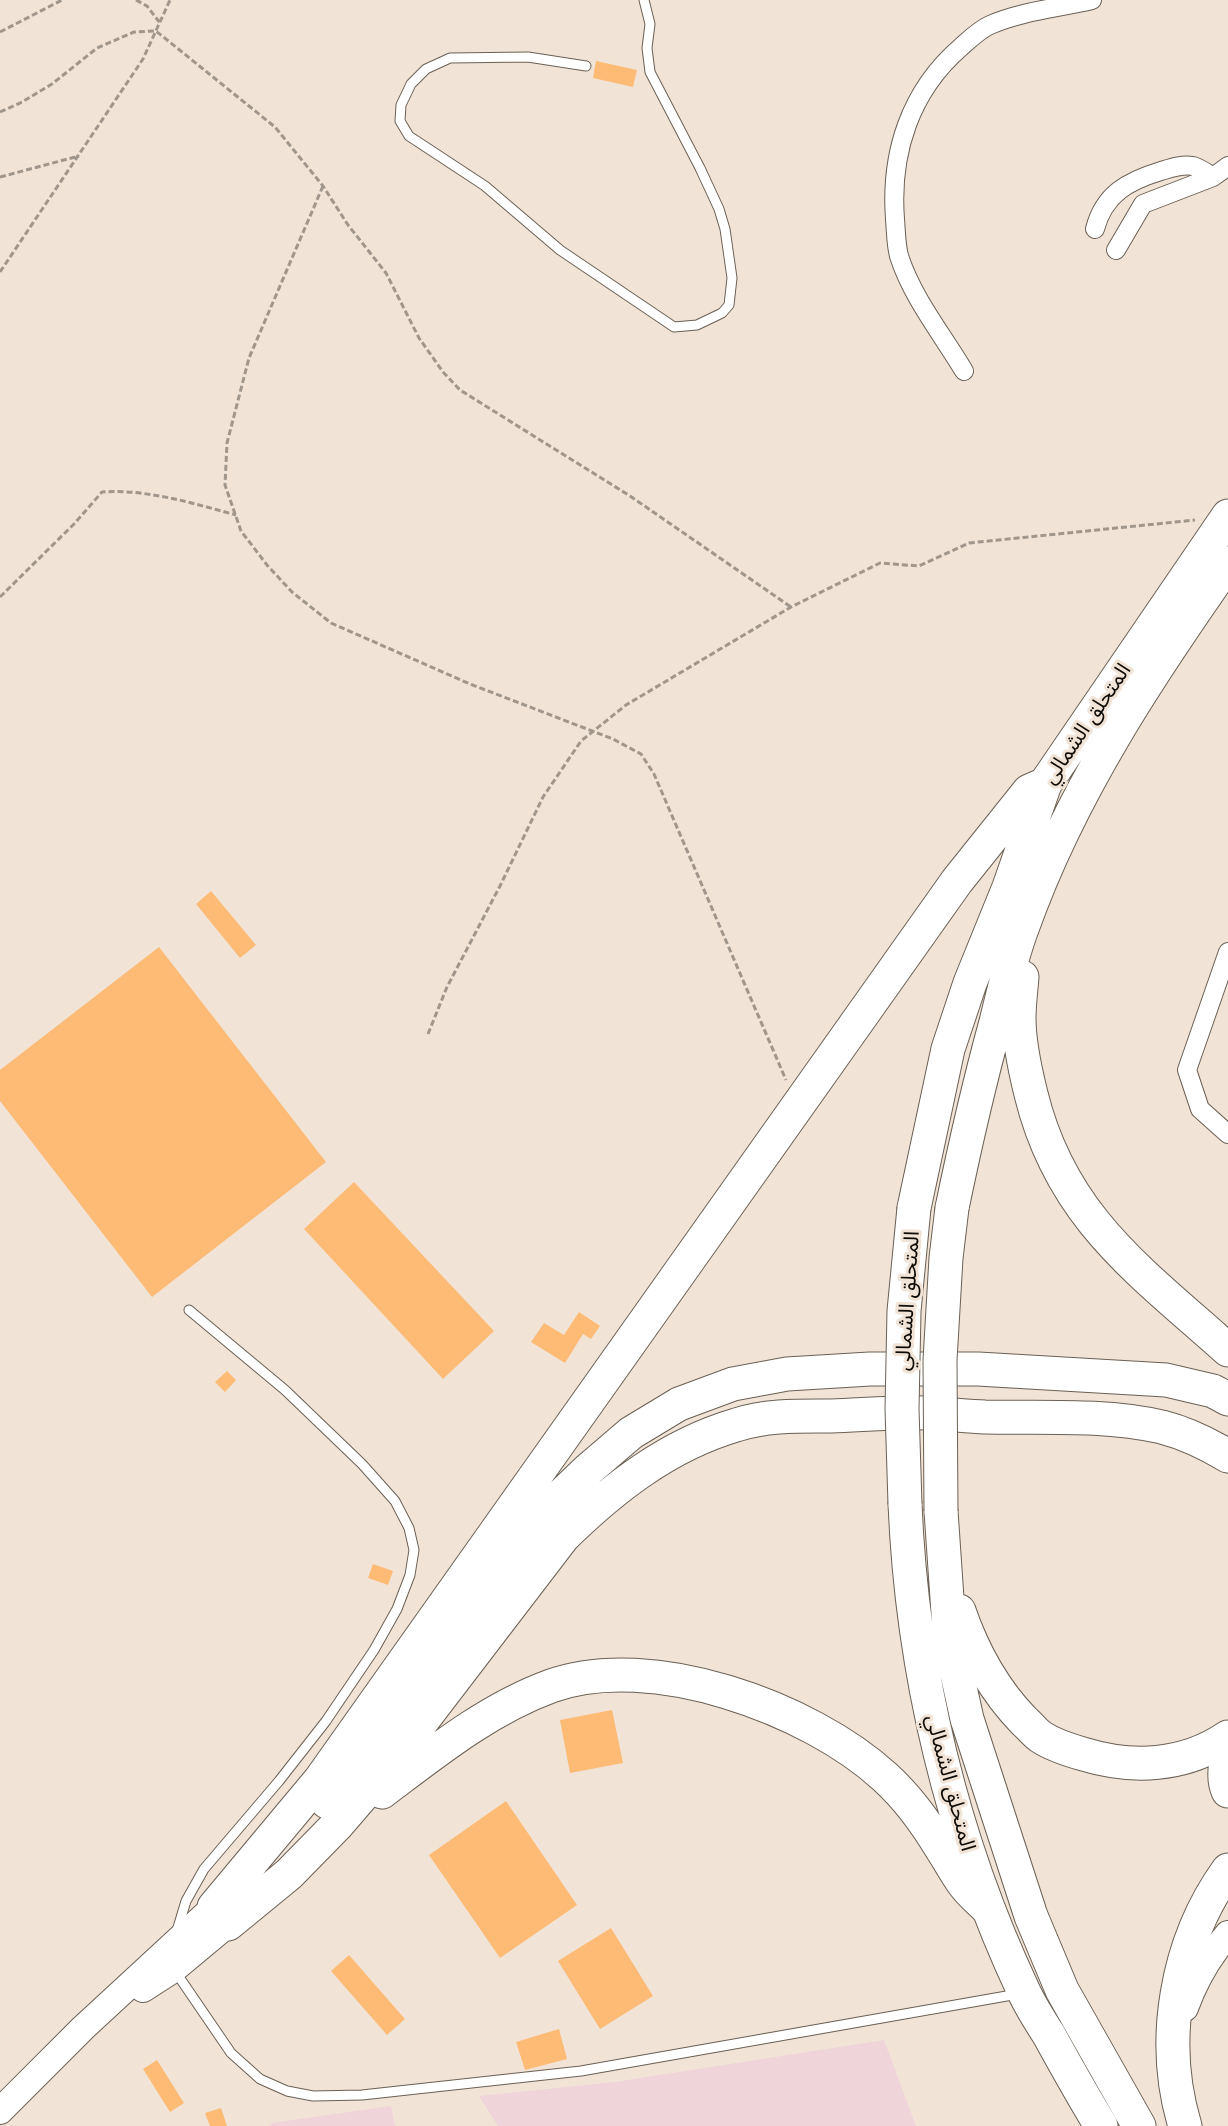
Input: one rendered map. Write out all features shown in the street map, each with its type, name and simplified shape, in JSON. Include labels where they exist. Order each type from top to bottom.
[{"type":"highway","name":"المتحلق الشمالي","points":[[1101,2126],[1024,1993],[988,1909],[968,1852],[938,1749],[925,1690],[907,1564],[902,1409],[904,1311],[914,1208],[948,1049],[970,983],[1009,887],[1045,784],[1228,517]]},
{"type":"highway","name":"المتحلق الشمالي","points":[[1138,2126],[1062,1990],[1031,1916],[968,1719],[950,1642],[941,1511],[940,1359],[946,1258],[952,1208],[972,1111],[1023,925],[1054,851],[1090,777],[1134,700],[1228,563]]},
{"type":"highway","points":[[221,1916],[320,1780],[957,881],[1029,791],[1045,784]]},
{"type":"highway","points":[[1023,925],[1019,1019],[1023,1056],[1039,1125],[1051,1155],[1067,1184],[1109,1242],[1138,1271],[1228,1350]]},
{"type":"highway","points":[[221,1916],[276,1852],[315,1815],[359,1766],[540,1516],[631,1433],[679,1404],[733,1383],[787,1374],[870,1369],[978,1369],[1166,1380],[1213,1391],[1228,1399]]},
{"type":"highway","points":[[221,1916],[289,1874],[337,1825],[387,1767],[563,1537],[597,1504],[627,1480],[659,1459],[699,1439],[737,1424],[773,1418],[924,1413],[983,1417],[1082,1418],[1163,1428],[1198,1440],[1228,1456]]},
{"type":"highway","points":[[945,1571],[982,1666],[1010,1707],[1040,1736],[1071,1751],[1108,1762],[1142,1765],[1176,1760],[1215,1746],[1228,1737]]},
{"type":"highway","points":[[337,1825],[438,1749],[509,1704],[553,1685],[576,1680],[621,1674],[644,1675],[717,1690],[758,1703],[791,1717],[857,1753],[886,1778],[918,1813],[963,1884],[988,1909]]},
{"type":"highway","points":[[1228,1755],[1224,1773],[1228,1791]]},
{"type":"highway","points":[[1185,2126],[1179,2109],[1172,2043],[1182,1966],[1195,1927],[1228,1870]]},
{"type":"main road","points":[[0,2111],[83,2028],[221,1916]]},
{"type":"main road","points":[[1172,2043],[1201,1970],[1228,1934]]},
{"type":"street","points":[[964,371],[908,278],[899,254],[894,191],[897,156],[902,136],[911,112],[925,88],[955,52],[972,37],[988,26],[1004,20],[1092,0]]},
{"type":"street","points":[[1095,229],[1102,211],[1116,192],[1140,177],[1182,166],[1197,167],[1213,177]]},
{"type":"street","points":[[1116,250],[1143,204],[1213,177],[1228,166]]},
{"type":"street","points":[[1228,952],[1187,1070],[1200,1108],[1228,1134]]},
{"type":"lane","points":[[586,66],[528,57],[450,58],[426,69],[411,84],[401,105],[400,121],[408,136],[485,186],[560,250],[674,327],[697,324],[722,313],[729,305],[732,278],[725,229],[719,209],[700,168],[650,72],[647,48],[650,24],[644,0]]},
{"type":"lane","points":[[189,1310],[285,1390],[362,1464],[395,1501],[409,1528],[414,1550],[410,1575],[397,1609],[374,1650],[326,1720],[279,1781],[204,1869],[186,1901],[173,1957],[231,2054],[260,2079],[287,2091],[313,2096],[362,2095],[581,2071],[1024,1993]]},
{"type":"path","points":[[0,32],[62,0]]},
{"type":"path","points":[[136,0],[147,6],[160,23]]},
{"type":"path","points":[[0,272],[143,59],[170,0]]},
{"type":"path","points":[[0,112],[52,84],[97,48],[134,32],[156,31],[275,127],[323,186],[348,225],[386,273],[419,338],[443,372],[460,390],[630,496],[791,607]]},
{"type":"path","points":[[0,177],[79,156]]},
{"type":"path","points":[[323,186],[249,358],[227,443],[225,485],[241,531],[267,565],[292,592],[331,623],[470,684],[613,739],[641,754],[654,774],[797,1106]]},
{"type":"path","points":[[0,597],[74,524],[102,492],[123,490],[186,501],[236,515]]},
{"type":"path","points":[[428,1034],[447,987],[543,797],[581,741],[626,705],[791,607],[880,563],[919,566],[969,543],[1228,517]]},
{"type":"shaded area","points":[[884,2040],[916,2126],[498,2126],[479,2096],[615,2082]]},
{"type":"shaded area","points":[[391,2106],[395,2126],[269,2126],[272,2123]]},
{"type":"building","points":[[596,61],[637,70],[633,87],[593,78]]},
{"type":"building","points":[[211,891],[256,945],[240,958],[196,904]]},
{"type":"building","points":[[159,947],[326,1162],[152,1297],[0,1101],[0,1070]]},
{"type":"building","points":[[354,1182],[494,1331],[443,1379],[304,1229]]},
{"type":"building","points":[[579,1312],[600,1326],[591,1339],[583,1334],[565,1363],[531,1342],[544,1323],[564,1335]]},
{"type":"building","points":[[227,1371],[236,1380],[225,1392],[215,1382]]},
{"type":"building","points":[[373,1564],[393,1571],[388,1585],[368,1578]]},
{"type":"building","points":[[612,1710],[623,1763],[570,1773],[560,1720]]},
{"type":"building","points":[[506,1801],[577,1905],[500,1958],[429,1855]]},
{"type":"building","points":[[611,1928],[653,1996],[600,2029],[558,1961]]},
{"type":"building","points":[[349,1955],[405,2019],[387,2035],[331,1971]]},
{"type":"building","points":[[559,2029],[567,2059],[525,2070],[516,2042]]},
{"type":"building","points":[[157,2060],[184,2103],[170,2112],[143,2069]]},
{"type":"building","points":[[221,2108],[227,2126],[210,2126],[205,2113]]}]
